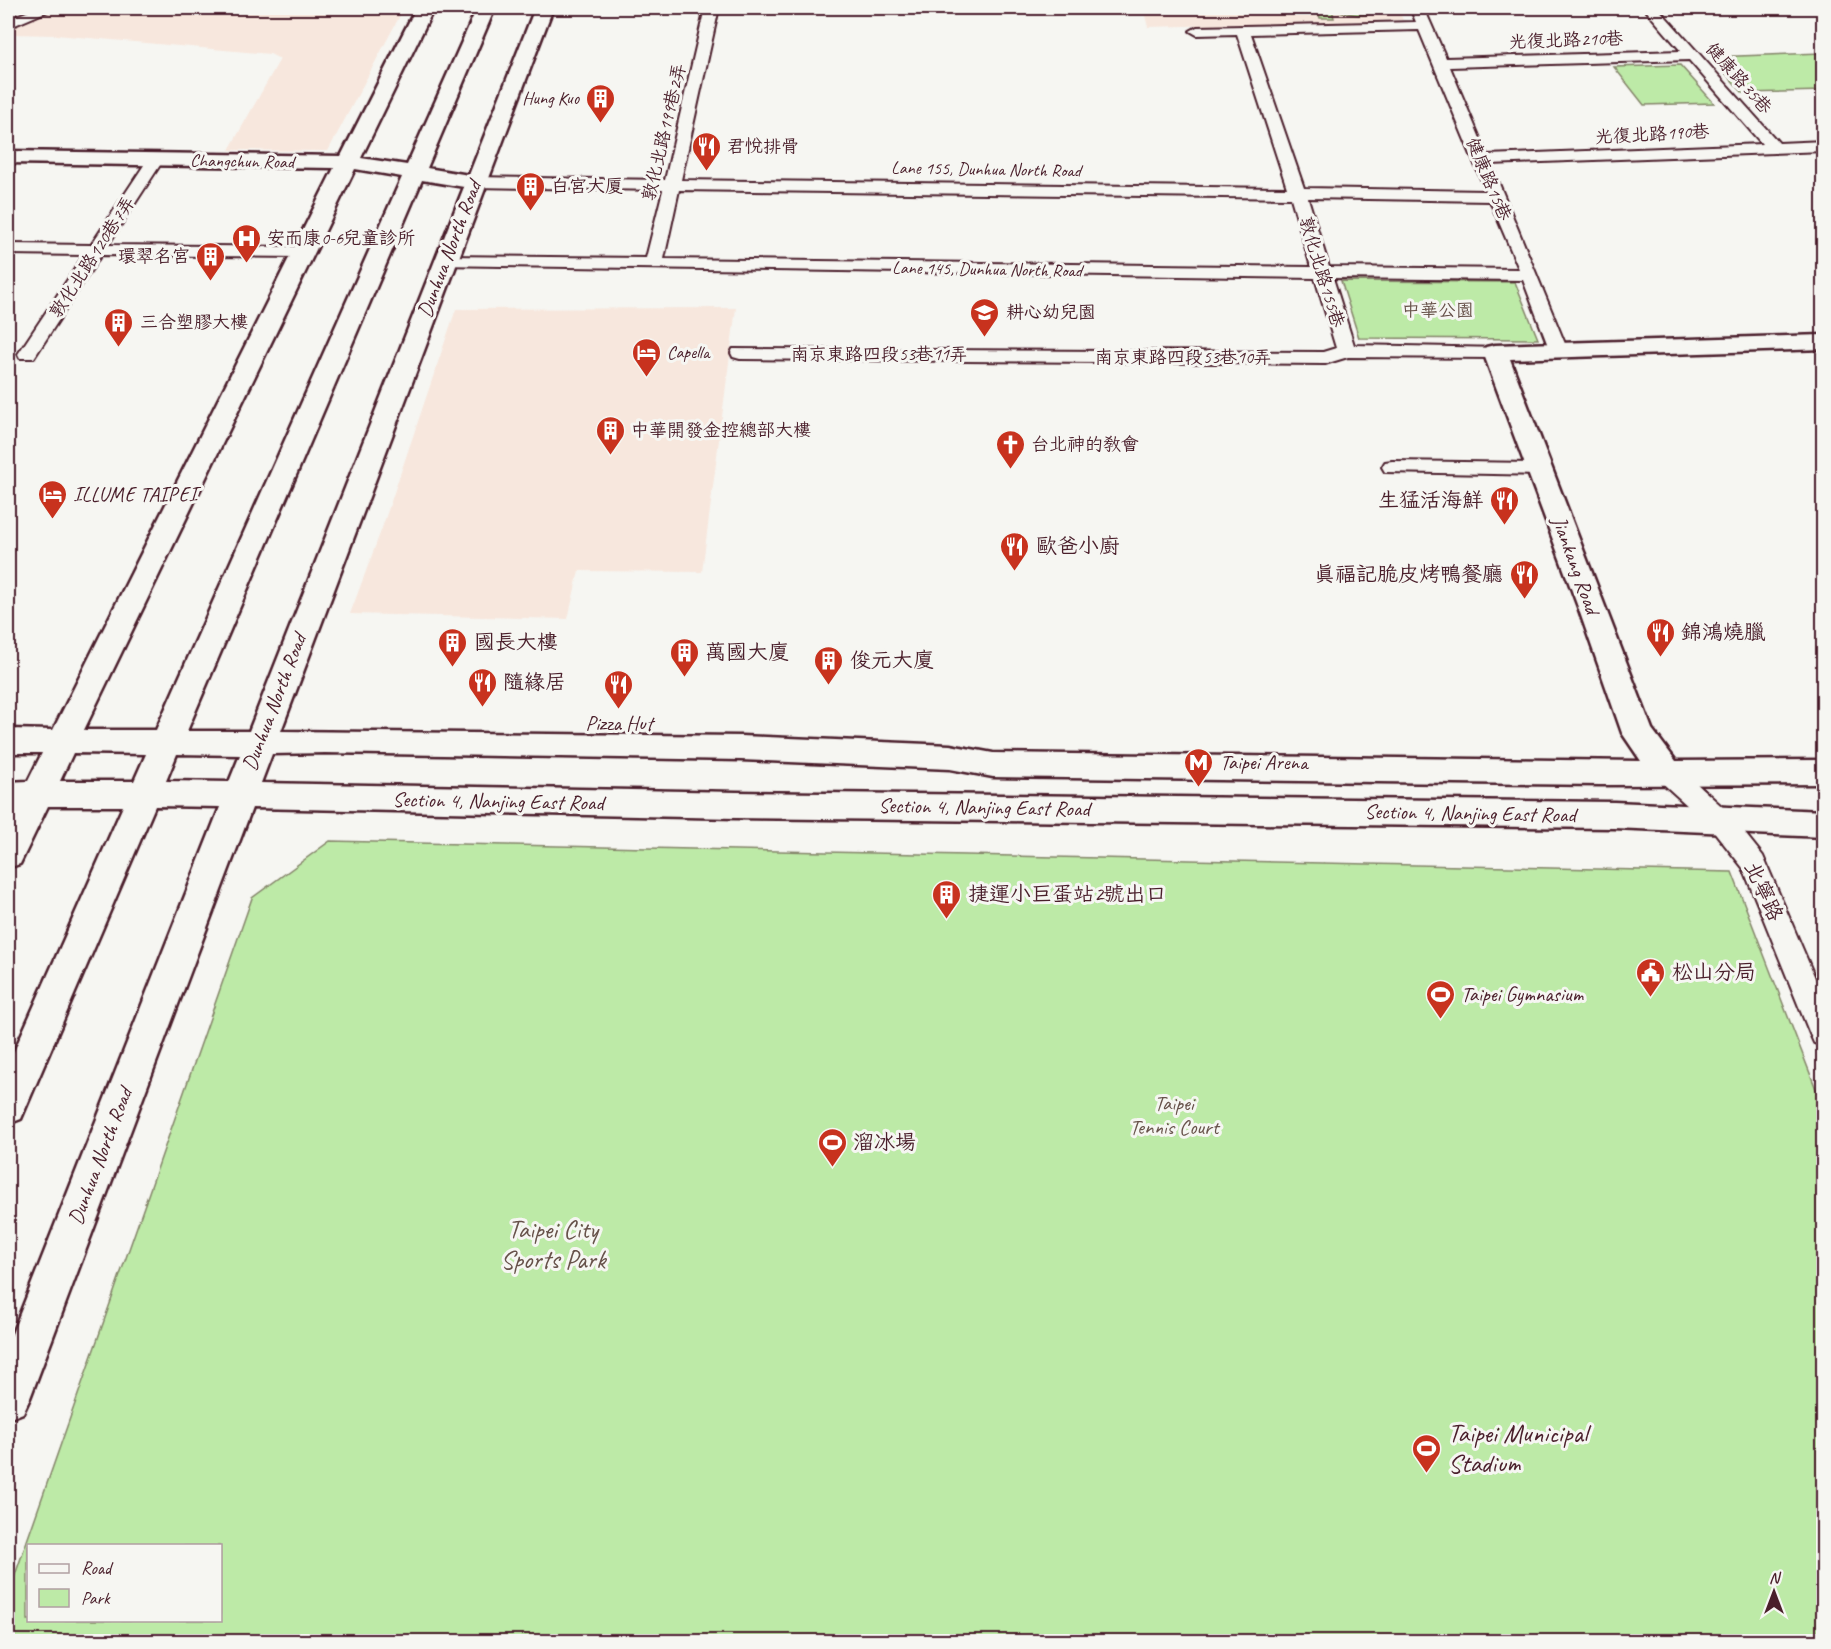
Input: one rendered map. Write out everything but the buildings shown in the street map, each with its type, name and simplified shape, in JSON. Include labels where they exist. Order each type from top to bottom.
[{"type":"main road","points":[[8,855],[23,793],[61,742],[425,8]]},
{"type":"main road","points":[[8,1107],[486,8]]},
{"type":"main road","name":"Dunhua North Road","points":[[8,1398],[474,182],[544,8]]},
{"type":"main road","name":"Changchun Road","points":[[8,157],[349,162],[474,182]]},
{"type":"main road","points":[[1496,352],[1823,342]]},
{"type":"main road","name":"Jiankang Road","points":[[1496,352],[1638,733],[1667,772]]},
{"type":"main road","name":"Section 4, Nanjing East Road","points":[[8,741],[165,743],[325,741],[741,748],[950,757],[993,765],[1824,772]]},
{"type":"main road","name":"Section 4, Nanjing East Road","points":[[23,793],[1718,818],[1824,824]]},
{"type":"street","points":[[8,15],[27,8]]},
{"type":"street","points":[[8,24],[48,8]]},
{"type":"street","name":"敦化北路199巷2弄","points":[[654,264],[712,8]]},
{"type":"street","name":"健康路15巷","points":[[1417,8],[1530,275],[1558,351]]},
{"type":"street","name":"健康路35巷","points":[[1651,8],[1775,148]]},
{"type":"street","points":[[1197,31],[1425,26]]},
{"type":"street","name":"敦化北路155巷","points":[[1242,31],[1298,194],[1346,351]]},
{"type":"street","name":"光復北路210巷","points":[[1440,63],[1692,55]]},
{"type":"street","name":"光復北路190巷","points":[[1481,160],[1824,146]]},
{"type":"street","name":"敦化北路120巷7弄","points":[[27,354],[156,159]]},
{"type":"street","name":"Lane 155, Dunhua North Road","points":[[474,182],[1497,196]]},
{"type":"street","points":[[8,249],[303,252]]},
{"type":"street","name":"Lane 145, Dunhua North Road","points":[[444,261],[1530,275]]},
{"type":"street","points":[[1346,351],[1496,352]]},
{"type":"street","name":"南京東路四段53巷10弄","points":[[1018,355],[1325,358],[1346,351]]},
{"type":"street","name":"南京東路四段53巷11弄","points":[[740,353],[1018,355]]},
{"type":"street","points":[[1392,467],[1540,469]]},
{"type":"street","name":"北寧路","points":[[1667,772],[1718,818],[1754,863],[1824,1034]]},
{"type":"shaded area","points":[[61,8],[404,8],[328,151],[229,150],[280,59],[270,54],[56,35],[8,34],[8,28]]},
{"type":"shaded area","points":[[1143,8],[1398,8],[1403,20],[1148,27]]},
{"type":"shaded area","points":[[736,308],[702,572],[579,571],[568,619],[350,614],[382,528],[456,309]]},
{"type":"green space","points":[[1317,8],[1344,8],[1355,11],[1383,8],[1365,15],[1332,9],[1334,18],[1320,18]]},
{"type":"green space","points":[[1823,53],[1823,91],[1743,93],[1711,57]]},
{"type":"green space","points":[[1680,65],[1714,103],[1644,105],[1614,67]]},
{"type":"green space","name":"中華公園","points":[[1341,281],[1515,282],[1538,339],[1359,338]]},
{"type":"green space","name":"Taipei City Sports Park","points":[[330,841],[1732,872],[1823,1107],[1823,1641],[8,1641],[8,1595],[252,898]]},
{"type":"place","name":"Hung Kuo","points":[[600,124]]},
{"type":"place","name":"君悅排骨","points":[[706,172]]},
{"type":"place","name":"白宫大厦","points":[[530,212]]},
{"type":"place","name":"安而康0-6兒童診所","points":[[246,264]]},
{"type":"place","name":"環翠名宮","points":[[211,282]]},
{"type":"place","name":"耕心幼兒園","points":[[985,338]]},
{"type":"place","name":"三合塑膠大樓","points":[[119,348]]},
{"type":"place","name":"Capella","points":[[646,378]]},
{"type":"place","name":"中華開發金控總部大樓","points":[[610,456]]},
{"type":"place","name":"台北神的教會","points":[[1010,470]]},
{"type":"place","name":"ILLUME TAIPEI","points":[[52,520]]},
{"type":"place","name":"生猛活海鮮","points":[[1504,526]]},
{"type":"place","name":"歐爸小廚","points":[[1015,572]]},
{"type":"place","name":"真福記脆皮烤鴨餐廳","points":[[1524,600]]},
{"type":"place","name":"錦鴻燒臘","points":[[1660,658]]},
{"type":"place","name":"國長大樓","points":[[453,668]]},
{"type":"place","name":"萬國大廈","points":[[684,678]]},
{"type":"place","name":"俊元大廈","points":[[829,686]]},
{"type":"place","name":"隨緣居","points":[[482,708]]},
{"type":"place","name":"Pizza Hut","points":[[619,710]]},
{"type":"place","name":"Taipei Arena","points":[[1199,788]]},
{"type":"place","name":"捷運小巨蛋站2號出口","points":[[947,920]]},
{"type":"place","name":"松山分局","points":[[1651,998]]},
{"type":"place","name":"Taipei Gymnasium","points":[[1440,1020]]},
{"type":"place","name":"溜冰場","points":[[832,1168]]},
{"type":"place","name":"Taipei Municipal Stadium","points":[[1427,1474]]},
{"type":"park label","name":"Taipei Tennis Court","points":[[1174,1115]]}]
